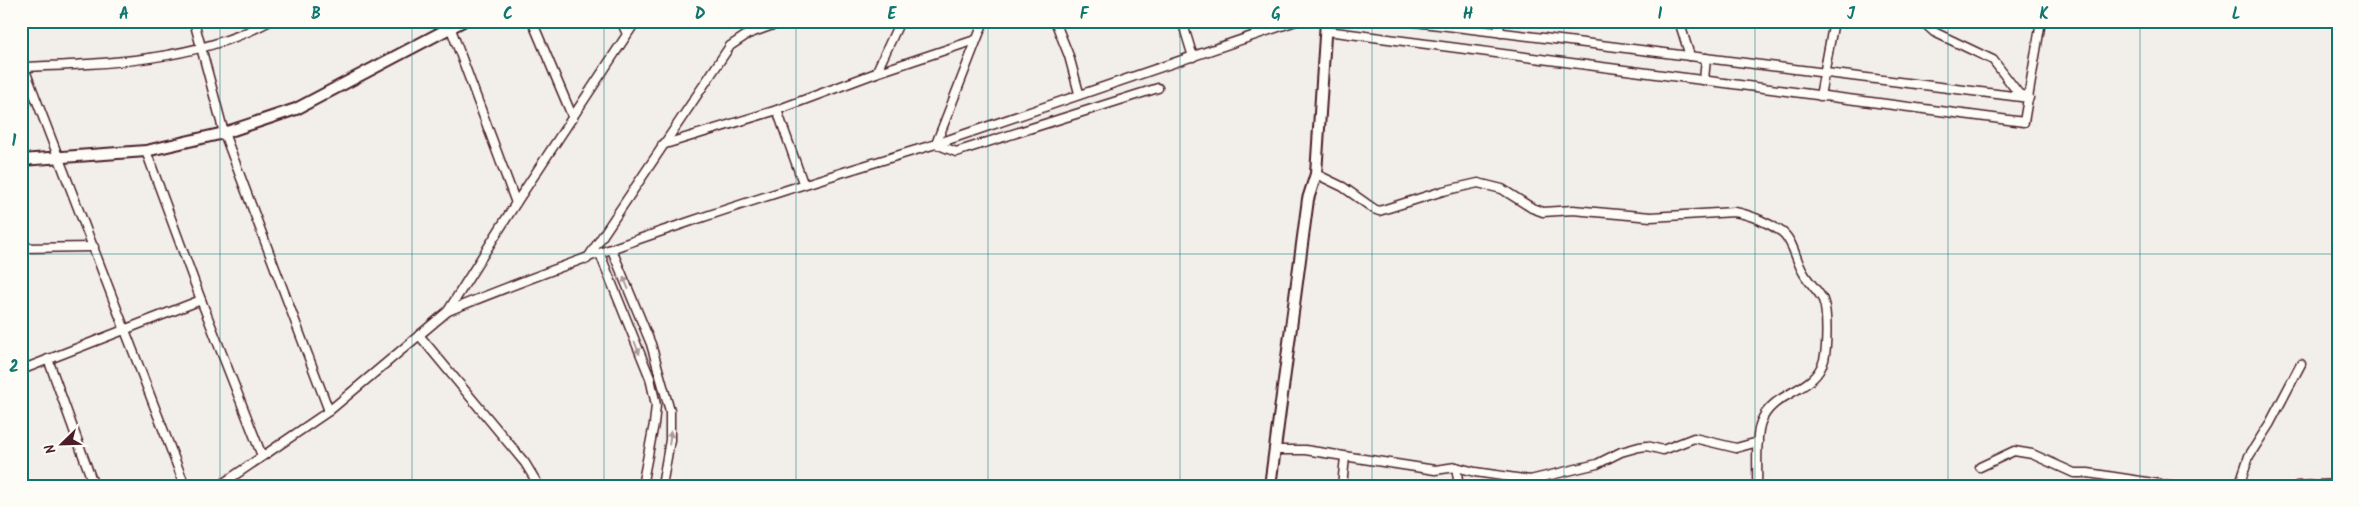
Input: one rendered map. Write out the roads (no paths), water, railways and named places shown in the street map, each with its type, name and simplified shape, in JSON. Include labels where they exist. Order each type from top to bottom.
[{"type":"street","points":[[194,21],[224,134],[329,411]]},
{"type":"street","points":[[185,486],[23,64],[85,65],[150,57],[202,47],[258,28],[270,21]]},
{"type":"street","points":[[21,160],[146,151],[224,134],[296,109],[450,25],[464,21]]},
{"type":"street","points":[[532,21],[573,118]]},
{"type":"street","points":[[621,21],[627,34]]},
{"type":"street","points":[[448,311],[516,203],[636,21]]},
{"type":"street","points":[[587,259],[730,46],[748,34],[784,21]]},
{"type":"street","points":[[876,73],[900,21]]},
{"type":"street","points":[[936,144],[984,21]]},
{"type":"street","points":[[1055,21],[1069,56],[1079,94]]},
{"type":"street","points":[[1182,21],[1193,57]]},
{"type":"street","points":[[219,486],[329,411],[448,311],[511,285],[803,183],[936,144],[1296,21]]},
{"type":"street","points":[[1497,21],[1501,33]]},
{"type":"street","points":[[1680,21],[1690,56]]},
{"type":"street","points":[[1820,96],[1834,21]]},
{"type":"street","points":[[1922,21],[1934,32],[1993,60],[2019,94],[2029,98]]},
{"type":"street","points":[[1270,486],[1308,199],[1316,174],[1326,26],[1820,96],[2024,122],[2041,21]]},
{"type":"street","points":[[1412,22],[2029,98]]},
{"type":"street","points":[[450,25],[516,203]]},
{"type":"street","points":[[662,145],[776,110],[876,73],[975,40]]},
{"type":"street","points":[[1704,80],[1706,58]]},
{"type":"street","points":[[936,144],[956,152],[1158,88]]},
{"type":"street","points":[[776,110],[803,183]]},
{"type":"street","points":[[146,151],[201,300],[262,456]]},
{"type":"street","points":[[1316,174],[1343,187],[1374,210],[1379,211],[1443,191],[1478,183],[1502,188],[1532,208],[1543,212],[1574,210],[1651,216],[1734,212],[1744,214],[1783,233],[1803,272],[1823,301],[1824,361],[1810,382],[1800,389],[1781,397],[1765,413],[1761,422],[1758,442],[1757,486]]},
{"type":"street","points":[[21,248],[94,247]]},
{"type":"street","points":[[612,250],[652,344],[670,411],[670,440],[662,486]]},
{"type":"street","points":[[600,254],[650,378],[656,405],[642,486]]},
{"type":"street","points":[[21,370],[201,300]]},
{"type":"street","points":[[419,335],[525,464],[539,486]]},
{"type":"street","points":[[48,359],[94,486]]},
{"type":"street","points":[[2239,486],[2249,456],[2270,423],[2301,364]]},
{"type":"street","points":[[1275,450],[1305,450],[1435,470],[1456,467],[1530,483],[1597,464],[1621,452],[1639,447],[1647,446],[1663,450],[1694,438],[1736,448],[1758,442]]},
{"type":"street","points":[[1980,467],[2014,451],[2032,454],[2074,473],[2088,473],[2173,486]]},
{"type":"street","points":[[1342,486],[1344,456]]},
{"type":"street","points":[[1456,467],[1459,486]]},
{"type":"street","points":[[2297,486],[2338,484]]}]
